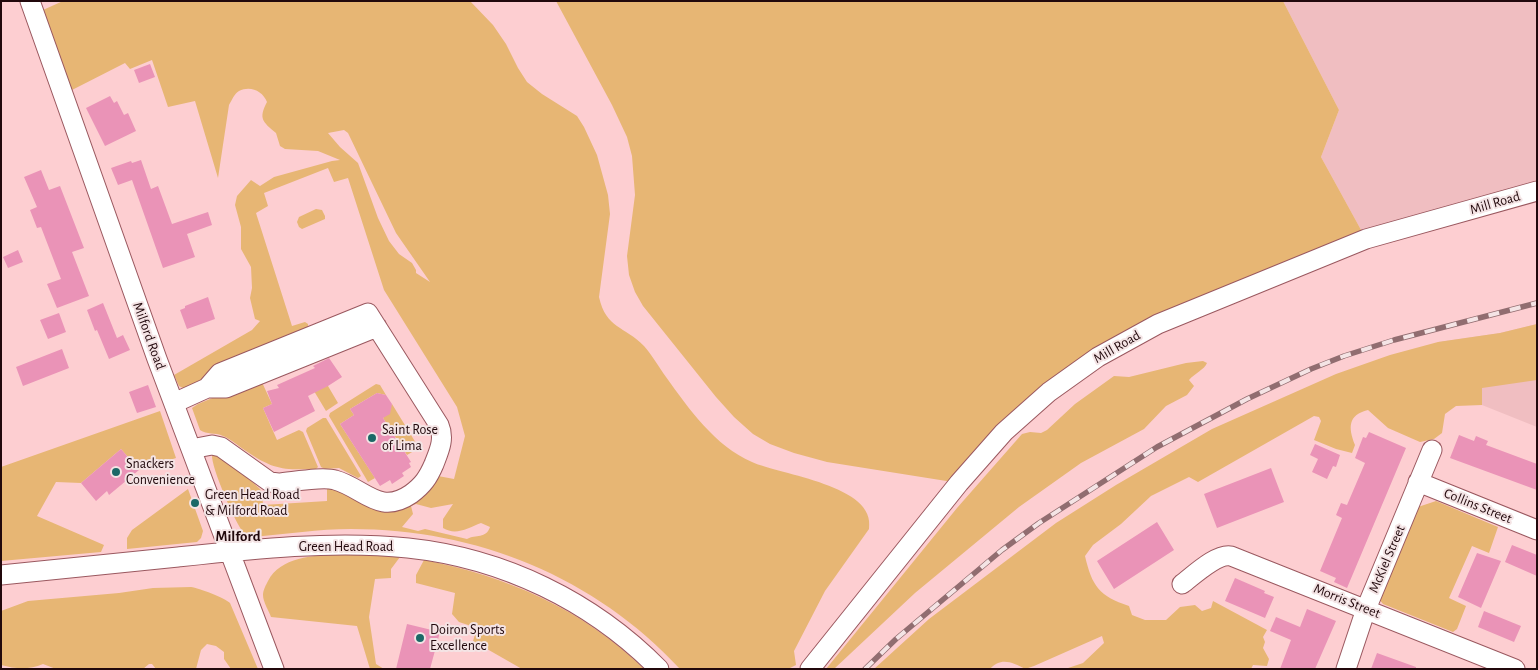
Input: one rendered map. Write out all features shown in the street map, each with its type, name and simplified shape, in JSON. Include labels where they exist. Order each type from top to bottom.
[{"type":"street","name":"Milford Road","points":[[30,1],[191,450],[274,669]]},
{"type":"street","name":"Mill Road","points":[[810,669],[959,483],[1004,432],[1049,392],[1098,356],[1158,324],[1366,239],[1537,191]]},
{"type":"street","points":[[174,403],[207,388],[220,373],[293,352],[373,320],[441,430],[442,443],[430,475],[422,486],[406,498],[393,503],[383,503],[333,479],[273,483],[221,447],[212,445],[191,450]]},
{"type":"street","name":"McKiel Street","points":[[1346,669],[1366,609],[1432,450]]},
{"type":"street","name":"Collins Street","points":[[1418,482],[1537,530]]},
{"type":"street","name":"Green Head Road","points":[[1,575],[230,551],[319,546],[372,546],[429,551],[480,561],[528,579],[578,605],[616,631],[659,669]]},
{"type":"street","name":"Morris Street","points":[[1182,584],[1219,557],[1227,555],[1515,669]]},
{"type":"shaded area","points":[[63,1],[470,1],[493,25],[527,82],[577,116],[597,155],[608,195],[610,214],[599,297],[606,315],[617,326],[644,346],[694,414],[726,446],[752,462],[803,477],[843,492],[858,502],[867,514],[869,529],[825,591],[794,651],[796,665],[788,669],[680,669],[647,637],[610,608],[572,584],[531,564],[488,549],[444,538],[398,531],[351,529],[253,537],[245,534],[239,526],[224,494],[215,471],[212,455],[214,454],[234,465],[260,489],[263,505],[327,501],[327,488],[332,488],[376,509],[438,476],[454,479],[465,436],[457,407],[384,290],[348,178],[334,182],[328,168],[264,193],[268,206],[256,213],[292,326],[305,322],[308,324],[308,330],[185,389],[179,386],[174,375],[252,330],[260,321],[255,319],[250,298],[252,288],[251,267],[241,249],[241,227],[235,205],[237,196],[251,180],[260,186],[274,177],[340,160],[318,151],[285,149],[280,146],[276,133],[263,120],[262,116],[267,102],[265,98],[256,90],[243,89],[234,95],[229,105],[218,178],[195,101],[168,107],[152,60],[130,69],[125,63],[72,90],[43,10]],"holes":[[[344,130],[348,133],[396,233],[430,282],[416,273],[412,263],[399,254],[389,241],[378,218],[358,163],[328,133]],[[416,504],[431,508],[453,504],[443,519],[443,528],[448,530],[462,530],[481,523],[490,527],[483,535],[467,539],[425,529],[418,531],[402,527],[413,514],[411,506]]]},
{"type":"shaded area","points":[[556,1],[1283,1],[1339,110],[1321,157],[1366,239],[1098,357],[959,483],[827,462],[794,453],[770,444],[753,434],[734,417],[643,306],[635,292],[629,275],[627,256],[635,195],[632,156],[627,137],[612,105]]},
{"type":"shaded area","points":[[1283,1],[1537,1],[1537,191],[1366,239],[1321,157],[1339,110]]},
{"type":"shaded area","points":[[316,209],[322,210],[325,219],[302,229],[299,227],[297,222],[299,217]]},
{"type":"shaded area","points":[[1537,324],[1537,427],[1482,405],[1438,342],[1500,333]]},
{"type":"shaded area","points":[[1537,324],[1537,380],[1482,388],[1482,405],[1456,406],[1445,414],[1442,433],[1434,439],[1420,442],[1388,428],[1368,410],[1357,415],[1351,423],[1351,433],[1355,445],[1352,453],[1314,440],[1321,421],[1319,417],[1314,416],[1198,482],[1189,477],[1151,496],[1121,524],[1093,545],[1085,556],[1098,589],[1110,598],[1129,606],[1132,615],[1145,620],[1166,620],[1180,607],[1195,605],[1202,611],[1211,608],[1213,601],[1267,630],[1263,637],[1265,642],[1263,648],[1269,659],[1267,666],[1253,665],[1251,669],[1065,669],[1083,663],[1104,643],[1102,636],[1025,669],[1016,664],[1002,662],[990,669],[874,669],[929,619],[1056,523],[1116,485],[1212,429],[1336,374],[1390,355],[1438,342],[1500,333]]},
{"type":"shaded area","points":[[1203,361],[1207,363],[1206,365],[1189,380],[1194,386],[1187,395],[1166,406],[1144,429],[1081,463],[1019,507],[915,593],[834,669],[826,669],[957,508],[1022,434],[1030,432],[1041,433],[1047,430],[1075,404],[1114,376],[1129,377],[1186,363]]},
{"type":"shaded area","points":[[260,378],[272,404],[263,408],[277,440],[299,430],[303,432],[318,467],[316,469],[279,468],[264,462],[226,437],[200,430],[192,408]]},
{"type":"shaded area","points":[[376,384],[380,385],[386,395],[377,393],[350,409],[354,415],[340,424],[375,478],[368,482],[329,416],[330,413]]},
{"type":"shaded area","points":[[326,385],[338,403],[326,411],[314,391]]},
{"type":"shaded area","points":[[392,404],[419,448],[407,455],[383,418]]},
{"type":"shaded area","points":[[160,411],[176,458],[139,470],[121,449],[81,483],[56,482],[37,516],[104,545],[101,552],[1,561],[1,467]]},
{"type":"shaded area","points":[[326,418],[361,476],[358,478],[339,468],[325,469],[321,467],[306,431],[307,428]]},
{"type":"shaded area","points":[[188,489],[203,531],[201,538],[197,542],[127,549],[127,538],[132,530]]},
{"type":"shaded area","points":[[1436,501],[1498,527],[1489,553],[1472,546],[1449,598],[1466,606],[1457,629],[1453,632],[1383,604],[1379,599],[1418,507]]},
{"type":"shaded area","points":[[375,555],[400,557],[391,569],[391,578],[375,579],[369,617],[376,664],[384,669],[370,669],[357,626],[271,617],[264,601],[264,589],[276,570],[287,563],[316,556]]},
{"type":"shaded area","points":[[424,560],[484,575],[542,598],[569,612],[595,629],[644,669],[522,669],[473,641],[477,628],[459,622],[452,614],[455,593],[416,583],[416,575]]},
{"type":"shaded area","points":[[191,587],[200,589],[230,603],[258,669],[231,669],[224,659],[224,652],[216,646],[207,644],[201,650],[196,669],[156,669],[152,664],[143,669],[56,669],[43,664],[22,668],[1,665],[1,611],[28,601],[153,588]]},
{"type":"building","points":[[150,64],[155,77],[139,83],[134,70]]},
{"type":"building","points":[[110,96],[114,103],[117,101],[124,115],[128,113],[136,131],[105,146],[86,108]]},
{"type":"building","points":[[141,160],[151,189],[158,186],[172,224],[208,212],[212,225],[187,234],[195,257],[163,268],[132,180],[118,185],[111,168],[131,161],[132,163]]},
{"type":"building","points":[[41,170],[49,190],[60,186],[84,248],[72,252],[89,296],[57,308],[47,284],[61,279],[41,227],[37,228],[30,210],[37,207],[24,177]]},
{"type":"building","points":[[18,250],[23,262],[8,268],[3,257]]},
{"type":"building","points":[[208,297],[215,319],[187,329],[180,310],[185,308],[185,306]]},
{"type":"building","points":[[103,303],[117,338],[123,335],[130,350],[109,359],[87,310]]},
{"type":"building","points":[[59,313],[66,332],[48,339],[40,320]]},
{"type":"building","points":[[62,349],[69,368],[23,386],[16,367]]},
{"type":"building","points":[[329,358],[342,377],[308,396],[315,411],[274,432],[263,408],[272,404],[267,391],[279,388],[277,385],[315,368],[313,366]]},
{"type":"building","points":[[148,385],[156,407],[137,413],[129,392]]},
{"type":"building","name":"Saint Rose of Lima","points":[[377,393],[386,395],[392,404],[390,414],[383,418],[411,462],[409,463],[411,467],[402,473],[404,476],[392,484],[390,480],[380,486],[340,424],[354,415],[350,409]]},
{"type":"building","points":[[1369,432],[1406,448],[1347,588],[1334,582],[1336,578],[1320,571],[1342,518],[1336,515],[1341,503],[1347,505],[1365,463],[1355,458],[1363,437],[1366,438]]},
{"type":"building","points":[[1459,435],[1474,441],[1476,436],[1488,441],[1486,445],[1537,464],[1537,490],[1450,458]]},
{"type":"building","points":[[1315,444],[1340,455],[1336,467],[1333,466],[1327,479],[1312,472],[1318,459],[1310,455]]},
{"type":"building","points":[[121,449],[139,470],[109,495],[107,491],[96,501],[81,483]]},
{"type":"building","points":[[1271,468],[1284,502],[1217,528],[1204,494]]},
{"type":"building","points":[[1157,522],[1174,550],[1114,589],[1097,561]]},
{"type":"building","points":[[1512,545],[1537,555],[1537,576],[1505,562]]},
{"type":"building","points":[[1477,553],[1501,561],[1481,608],[1458,597]]},
{"type":"building","points":[[1235,578],[1274,597],[1265,618],[1225,601]]},
{"type":"building","points":[[1307,609],[1336,621],[1315,669],[1280,669],[1291,640],[1270,631],[1276,617],[1300,627]]},
{"type":"building","points":[[1484,611],[1521,626],[1514,642],[1478,627]]},
{"type":"building","points":[[407,624],[440,632],[430,669],[396,669]]},
{"type":"building","points":[[1377,653],[1416,667],[1416,669],[1371,669]]},
{"type":"railway","points":[[865,669],[896,639],[1002,550],[1039,523],[1157,447],[1247,399],[1344,356],[1394,340],[1537,303]]},
{"type":"place","name":"Saint Rose of Lima","points":[[372,438]]},
{"type":"place","name":"Snackers Convenience","points":[[116,472]]},
{"type":"place","name":"Green Head Road & Milford Road","points":[[195,503]]},
{"type":"place","name":"Doiron Sports Excellence","points":[[420,638]]},
{"type":"district","name":"Milford","points":[[238,536]]}]
